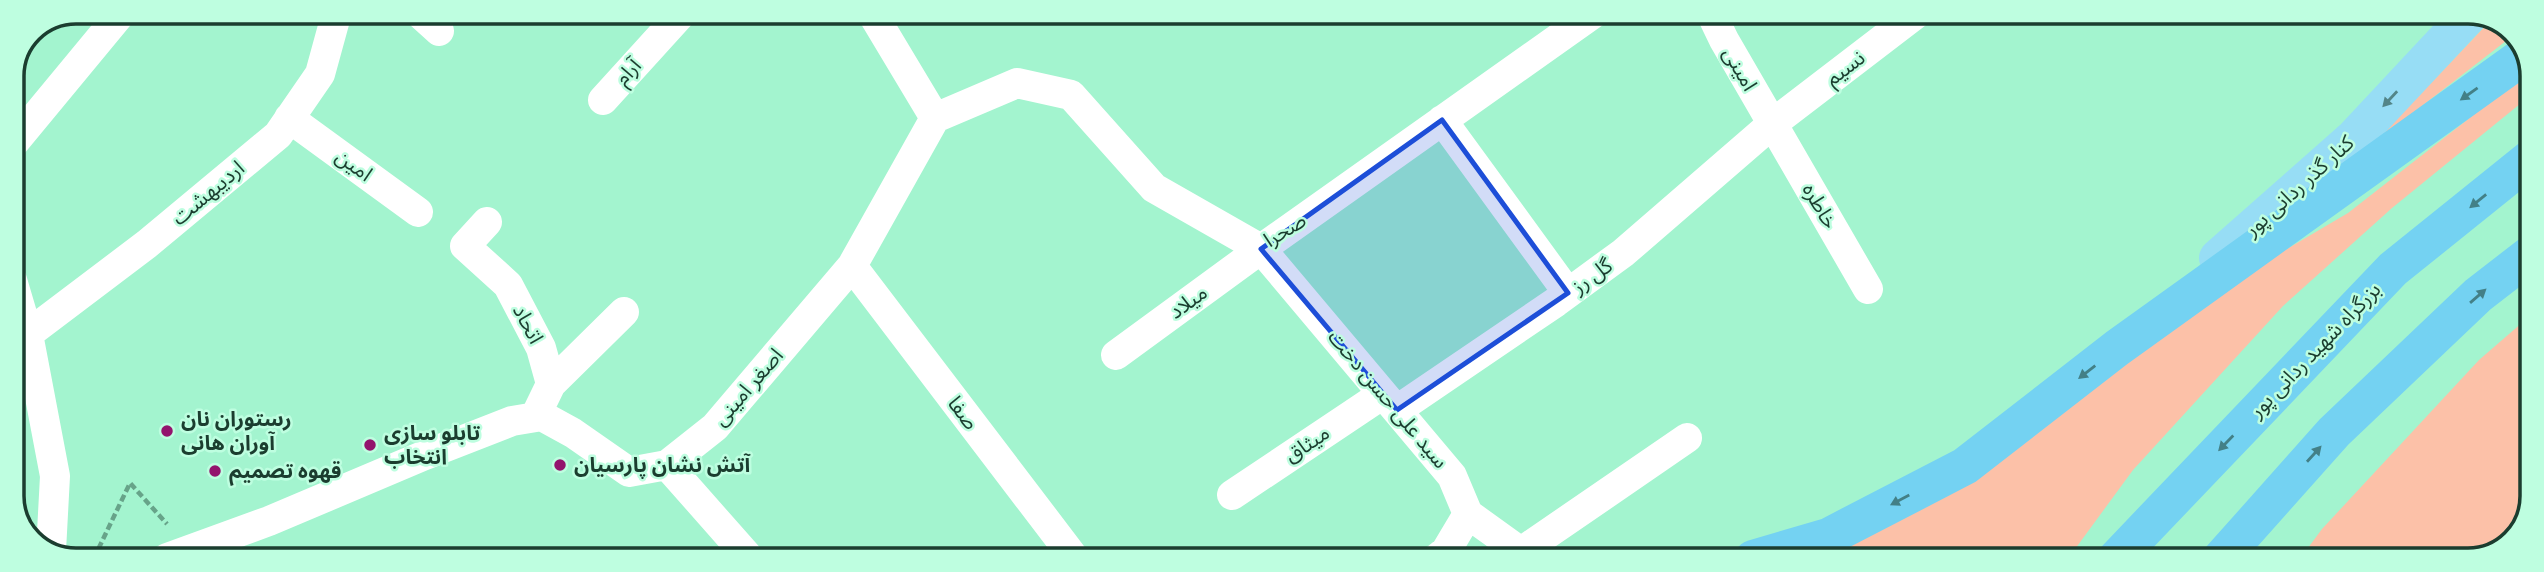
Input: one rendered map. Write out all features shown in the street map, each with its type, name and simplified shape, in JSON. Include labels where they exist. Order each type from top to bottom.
[{"type":"highway","points":[[1790,548],[1828,537],[1965,466],[2118,348],[2517,61]]},
{"type":"highway","name":"بزرگراه شهید ردانی پور","points":[[2126,548],[2393,269],[2519,167]]},
{"type":"highway","points":[[2231,548],[2334,432],[2478,295],[2519,263]]},
{"type":"main road","name":"کنار گذر ردانی پور","points":[[2118,348],[2354,138],[2461,24]]},
{"type":"street","points":[[24,130],[112,24]]},
{"type":"street","name":"اردیبهشت","points":[[28,334],[147,244],[278,135],[320,74],[334,24]]},
{"type":"street","name":"آرام","points":[[603,100],[672,24]]},
{"type":"street","points":[[880,24],[935,118]]},
{"type":"street","name":"صحرا","points":[[935,118],[1017,83],[1071,95],[1154,188],[1261,248],[1578,24]]},
{"type":"street","name":"امینی","points":[[1716,24],[1772,124]]},
{"type":"street","name":"نسیم","points":[[1772,124],[1903,24]]},
{"type":"street","name":"امین","points":[[289,118],[418,212]]},
{"type":"street","name":"اصغر امینی","points":[[536,417],[542,416],[573,433],[629,472],[667,465],[715,426],[852,266],[935,118]]},
{"type":"street","points":[[1442,120],[1567,293]]},
{"type":"street","name":"خاطره","points":[[1772,124],[1868,289]]},
{"type":"street","name":"گل رز","points":[[1390,402],[1567,293],[1623,253],[1772,124]]},
{"type":"street","name":"اتحاد","points":[[487,222],[465,246],[508,285],[541,348],[551,384]]},
{"type":"street","name":"میلاد","points":[[1116,355],[1261,248]]},
{"type":"street","name":"سید علی حسن دخت","points":[[1261,248],[1452,476],[1468,514]]},
{"type":"street","name":"صفا","points":[[852,266],[1066,548]]},
{"type":"street","points":[[195,548],[269,521],[500,426],[536,417],[551,384],[624,312]]},
{"type":"street","points":[[25,322],[55,476],[52,540]]},
{"type":"street","name":"میثاق","points":[[1232,495],[1390,402]]},
{"type":"street","points":[[1527,548],[1687,438]]},
{"type":"street","points":[[667,465],[740,548]]},
{"type":"street","points":[[1448,548],[1468,514],[1515,548]]},
{"type":"path","points":[[99,548],[130,483],[159,514]]},
{"type":"highlighted area","points":[[1442,120],[1568,293],[1397,410],[1261,249]]},
{"type":"shaded area","points":[[2484,27],[2506,41],[2374,143]]},
{"type":"shaded area","points":[[2519,79],[2519,105],[2392,208],[2283,306],[2133,470],[2076,548],[1844,548],[1920,506],[2236,279],[2348,213]]},
{"type":"shaded area","points":[[2520,325],[2520,495],[2517,512],[2507,530],[2487,544],[2467,548],[2308,548],[2322,529],[2479,360]]},
{"type":"place","name":"رستوران نان آوران هانی","points":[[167,431]]},
{"type":"place","name":"تابلو سازی انتخاب","points":[[370,445]]},
{"type":"place","name":"آتش نشان پارسیان","points":[[560,465]]},
{"type":"place","name":"قهوه تصمیم","points":[[215,471]]}]
